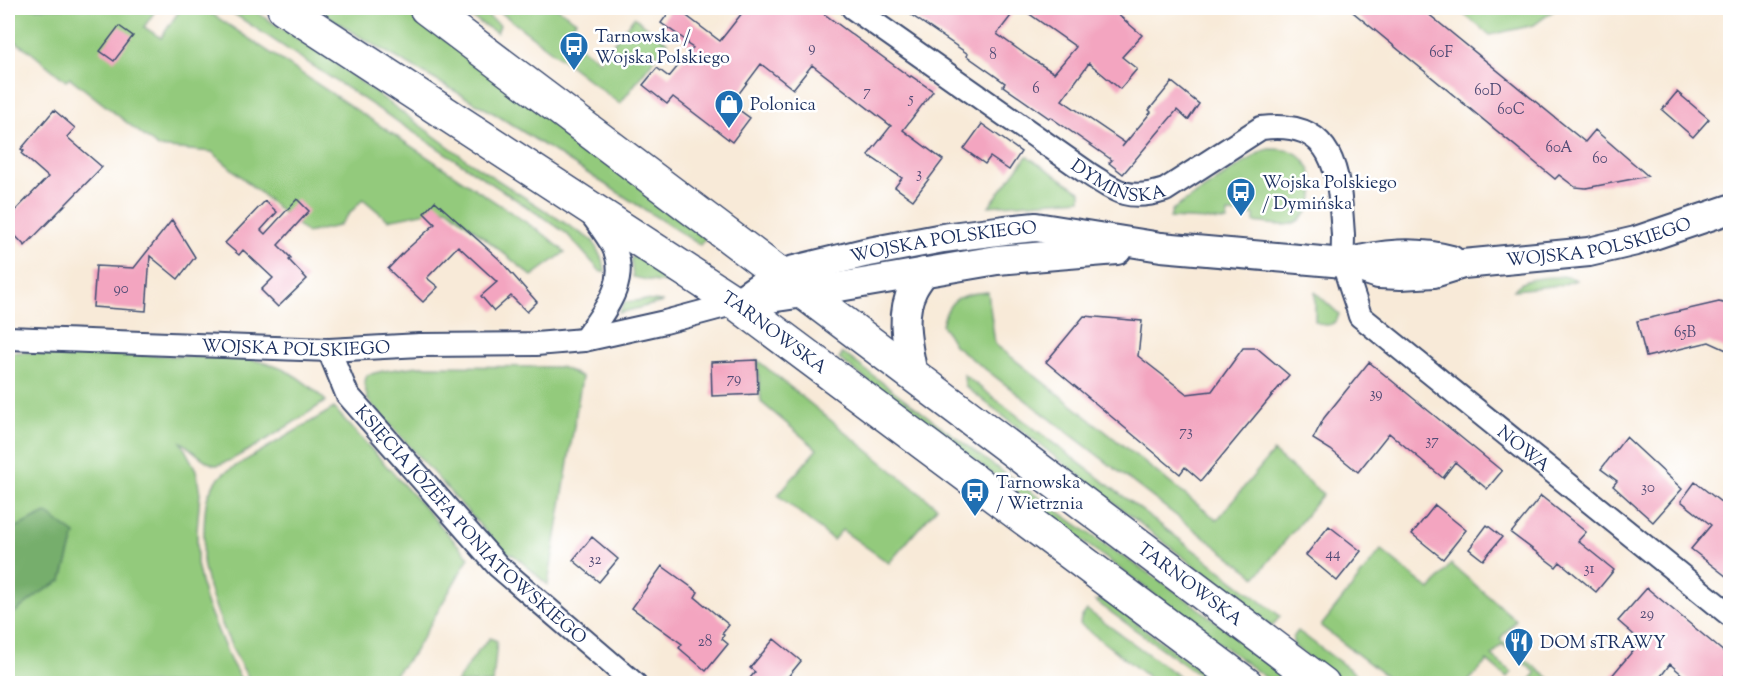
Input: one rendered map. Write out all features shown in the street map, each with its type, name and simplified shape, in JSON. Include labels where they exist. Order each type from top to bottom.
[{"type":"main road","name":"TARNOWSKA","points":[[284,8],[736,303],[1246,684]]},
{"type":"main road","name":"TARNOWSKA","points":[[426,8],[1323,684]]},
{"type":"street","name":"DYMIŃSKA","points":[[853,8],[1089,174],[1114,191],[1124,194],[1134,196],[1165,190],[1261,128],[1278,125],[1305,130],[1320,141],[1329,152],[1335,169],[1344,263]]},
{"type":"street","points":[[584,340],[612,297],[619,275],[614,247],[585,203]]},
{"type":"street","name":"WOJSKA POLSKIEGO","points":[[736,303],[778,274],[854,254],[943,237],[1036,227],[1161,247],[1344,263],[1378,274],[1401,275],[1434,273],[1463,264],[1589,252],[1636,241],[1731,209]]},
{"type":"street","name":"WOJSKA POLSKIEGO","points":[[8,338],[329,350],[420,345],[536,344],[584,340],[736,303],[997,260],[1161,247]]},
{"type":"street","name":"NOWA","points":[[1344,263],[1360,316],[1731,615]]},
{"type":"street","points":[[913,375],[905,330],[912,290],[924,272]]},
{"type":"street","name":"KSIĘCIA JÓZEFA PONIATOWSKIEGO","points":[[329,350],[347,394],[498,566],[634,684]]},
{"type":"green space","points":[[8,8],[157,8],[144,27],[161,38],[181,8],[203,8],[545,235],[565,252],[532,276],[447,208],[388,220],[363,199],[338,226],[307,233],[212,152],[158,147],[70,78],[66,81],[27,49],[8,37]]},
{"type":"green space","points":[[225,8],[250,8],[334,62],[471,163],[593,241],[604,264],[605,272],[601,272],[567,234],[547,220]]},
{"type":"green space","points":[[315,8],[402,8],[707,236],[700,245],[495,114],[362,38]]},
{"type":"green space","points":[[455,8],[477,8],[500,25],[497,33]]},
{"type":"green space","points":[[495,8],[557,8],[576,21],[565,36],[600,61],[634,17],[667,42],[620,104]]},
{"type":"green space","points":[[1456,8],[1557,8],[1534,25],[1490,35]]},
{"type":"green space","points":[[1269,149],[1294,152],[1305,161],[1310,170],[1314,192],[1312,202],[1301,219],[1291,224],[1272,225],[1254,222],[1254,215],[1228,213],[1227,221],[1170,218],[1172,210],[1262,151]]},
{"type":"green space","points":[[1027,156],[1081,192],[1081,199],[989,206]]},
{"type":"green space","points":[[634,254],[676,279],[673,283],[633,277],[631,260]]},
{"type":"green space","points":[[1563,276],[1576,280],[1561,285],[1514,290],[1518,285],[1529,280]]},
{"type":"green space","points":[[988,292],[995,344],[1217,520],[1273,452],[1323,494],[1256,577],[954,345],[942,325],[948,308],[958,298]]},
{"type":"green space","points":[[1315,292],[1339,314],[1330,325],[1323,325],[1315,321]]},
{"type":"green space","points":[[644,300],[663,302],[619,313],[625,302]]},
{"type":"green space","points":[[8,352],[248,359],[291,373],[326,401],[224,463],[212,464],[181,442],[196,470],[200,493],[197,564],[205,600],[230,660],[243,683],[8,684]]},
{"type":"green space","points":[[843,353],[982,457],[1111,549],[1167,585],[1298,683],[1273,683],[839,359]]},
{"type":"green space","points":[[757,360],[937,507],[889,563],[842,530],[833,540],[778,495],[817,449],[761,402]]},
{"type":"green space","points":[[418,366],[561,367],[582,377],[548,585],[515,556],[502,550],[368,400],[364,384],[367,375]]},
{"type":"green space","points":[[964,375],[1280,616],[1272,627],[965,386]]},
{"type":"green space","points":[[334,408],[469,557],[413,654],[387,683],[252,683],[225,632],[206,575],[203,556],[205,514],[209,493],[224,473]]},
{"type":"green space","points":[[46,513],[75,534],[62,580],[40,593],[9,617],[8,641],[8,531]]},
{"type":"green space","points":[[1381,550],[1430,590],[1451,564],[1516,620],[1500,639],[1555,683],[1528,683],[1536,673],[1502,644],[1492,656],[1512,672],[1507,678],[1487,661],[1467,683],[1395,683],[1321,626]]},
{"type":"green space","points":[[1095,601],[1108,602],[1217,683],[1210,683]]},
{"type":"green space","points":[[1087,610],[1188,683],[1156,683],[1080,624]]},
{"type":"green space","points":[[1298,631],[1368,683],[1344,683],[1296,648],[1293,639]]},
{"type":"green space","points":[[490,638],[497,641],[493,683],[456,683],[478,651]]},
{"type":"building","points":[[672,8],[676,8],[720,41],[746,8],[816,8],[910,77],[933,91],[903,130],[943,160],[913,200],[895,187],[902,178],[868,155],[891,126],[812,65],[793,89],[761,64],[731,104],[750,118],[732,142],[673,97],[667,104],[643,85],[657,68],[669,77],[693,48],[661,23]]},
{"type":"building","points":[[901,8],[1017,8],[997,34],[1054,73],[1076,47],[1021,8],[1110,8],[1142,35],[1122,57],[1137,69],[1120,89],[1089,63],[1062,100],[1125,143],[1122,147],[1172,82],[1199,104],[1188,120],[1177,110],[1123,174],[1109,163],[1112,160],[1003,86],[1005,83],[967,56],[968,54]]},
{"type":"building","points":[[1348,8],[1421,8],[1585,142],[1595,130],[1648,176],[1586,188],[1575,187],[1559,175],[1555,179]]},
{"type":"building","points":[[119,26],[133,36],[114,61],[100,51]]},
{"type":"building","points":[[1677,92],[1709,119],[1693,137],[1662,110]]},
{"type":"building","points":[[54,110],[75,128],[67,137],[102,167],[25,246],[8,228],[8,218],[48,177],[22,154],[24,151],[21,149]]},
{"type":"building","points":[[982,124],[1021,152],[1009,170],[990,157],[985,164],[964,149]]},
{"type":"building","points":[[297,199],[309,211],[278,245],[307,279],[278,307],[261,290],[273,278],[243,250],[239,255],[225,243],[265,201],[277,212],[261,230],[265,234]]},
{"type":"building","points":[[435,201],[499,259],[537,302],[527,312],[511,296],[494,311],[481,296],[497,282],[458,246],[427,278],[438,287],[423,302],[388,269],[435,224],[424,213]]},
{"type":"building","points":[[172,220],[195,257],[178,279],[150,256],[146,311],[93,307],[96,266],[134,268]]},
{"type":"building","points":[[1719,302],[1731,305],[1731,352],[1709,342],[1646,357],[1637,321]]},
{"type":"building","points":[[1084,316],[1142,321],[1138,356],[1187,394],[1212,391],[1243,348],[1257,348],[1289,375],[1201,481],[1185,467],[1180,474],[1046,362]]},
{"type":"building","points":[[757,360],[758,394],[712,396],[711,362]]},
{"type":"building","points":[[1369,362],[1502,471],[1487,489],[1455,462],[1443,478],[1389,433],[1358,472],[1313,439],[1324,418]]},
{"type":"building","points":[[1626,437],[1682,489],[1653,522],[1613,486],[1617,481],[1601,469]]},
{"type":"building","points":[[1695,482],[1726,506],[1731,500],[1731,580],[1691,549],[1711,525],[1681,501]]},
{"type":"building","points":[[1541,496],[1586,532],[1578,541],[1614,570],[1596,592],[1560,562],[1556,567],[1511,533]]},
{"type":"building","points":[[1435,505],[1466,530],[1443,559],[1412,534]]},
{"type":"building","points":[[1487,525],[1502,537],[1483,560],[1469,549]]},
{"type":"building","points":[[1329,526],[1361,551],[1337,581],[1306,555]]},
{"type":"building","points":[[592,537],[618,559],[599,582],[573,560]]},
{"type":"building","points":[[662,566],[698,592],[695,597],[729,625],[722,634],[724,635],[722,639],[728,644],[706,671],[679,648],[682,644],[632,608]]},
{"type":"building","points":[[1647,588],[1731,658],[1731,668],[1718,684],[1693,684],[1670,664],[1655,684],[1605,684],[1641,641],[1618,621]]},
{"type":"building","points":[[774,639],[801,661],[782,684],[745,684],[755,672],[750,668]]},
{"type":"place","name":"Tarnowska / Wojska Polskiego","points":[[574,72]]},
{"type":"place","name":"Polonica","points":[[729,130]]},
{"type":"place","name":"Wojska Polskiego / Dymińska","points":[[1241,218]]},
{"type":"place","name":"Tarnowska / Wietrznia","points":[[975,518]]},
{"type":"place","name":"DOM sTRAWY","points":[[1519,668]]}]
